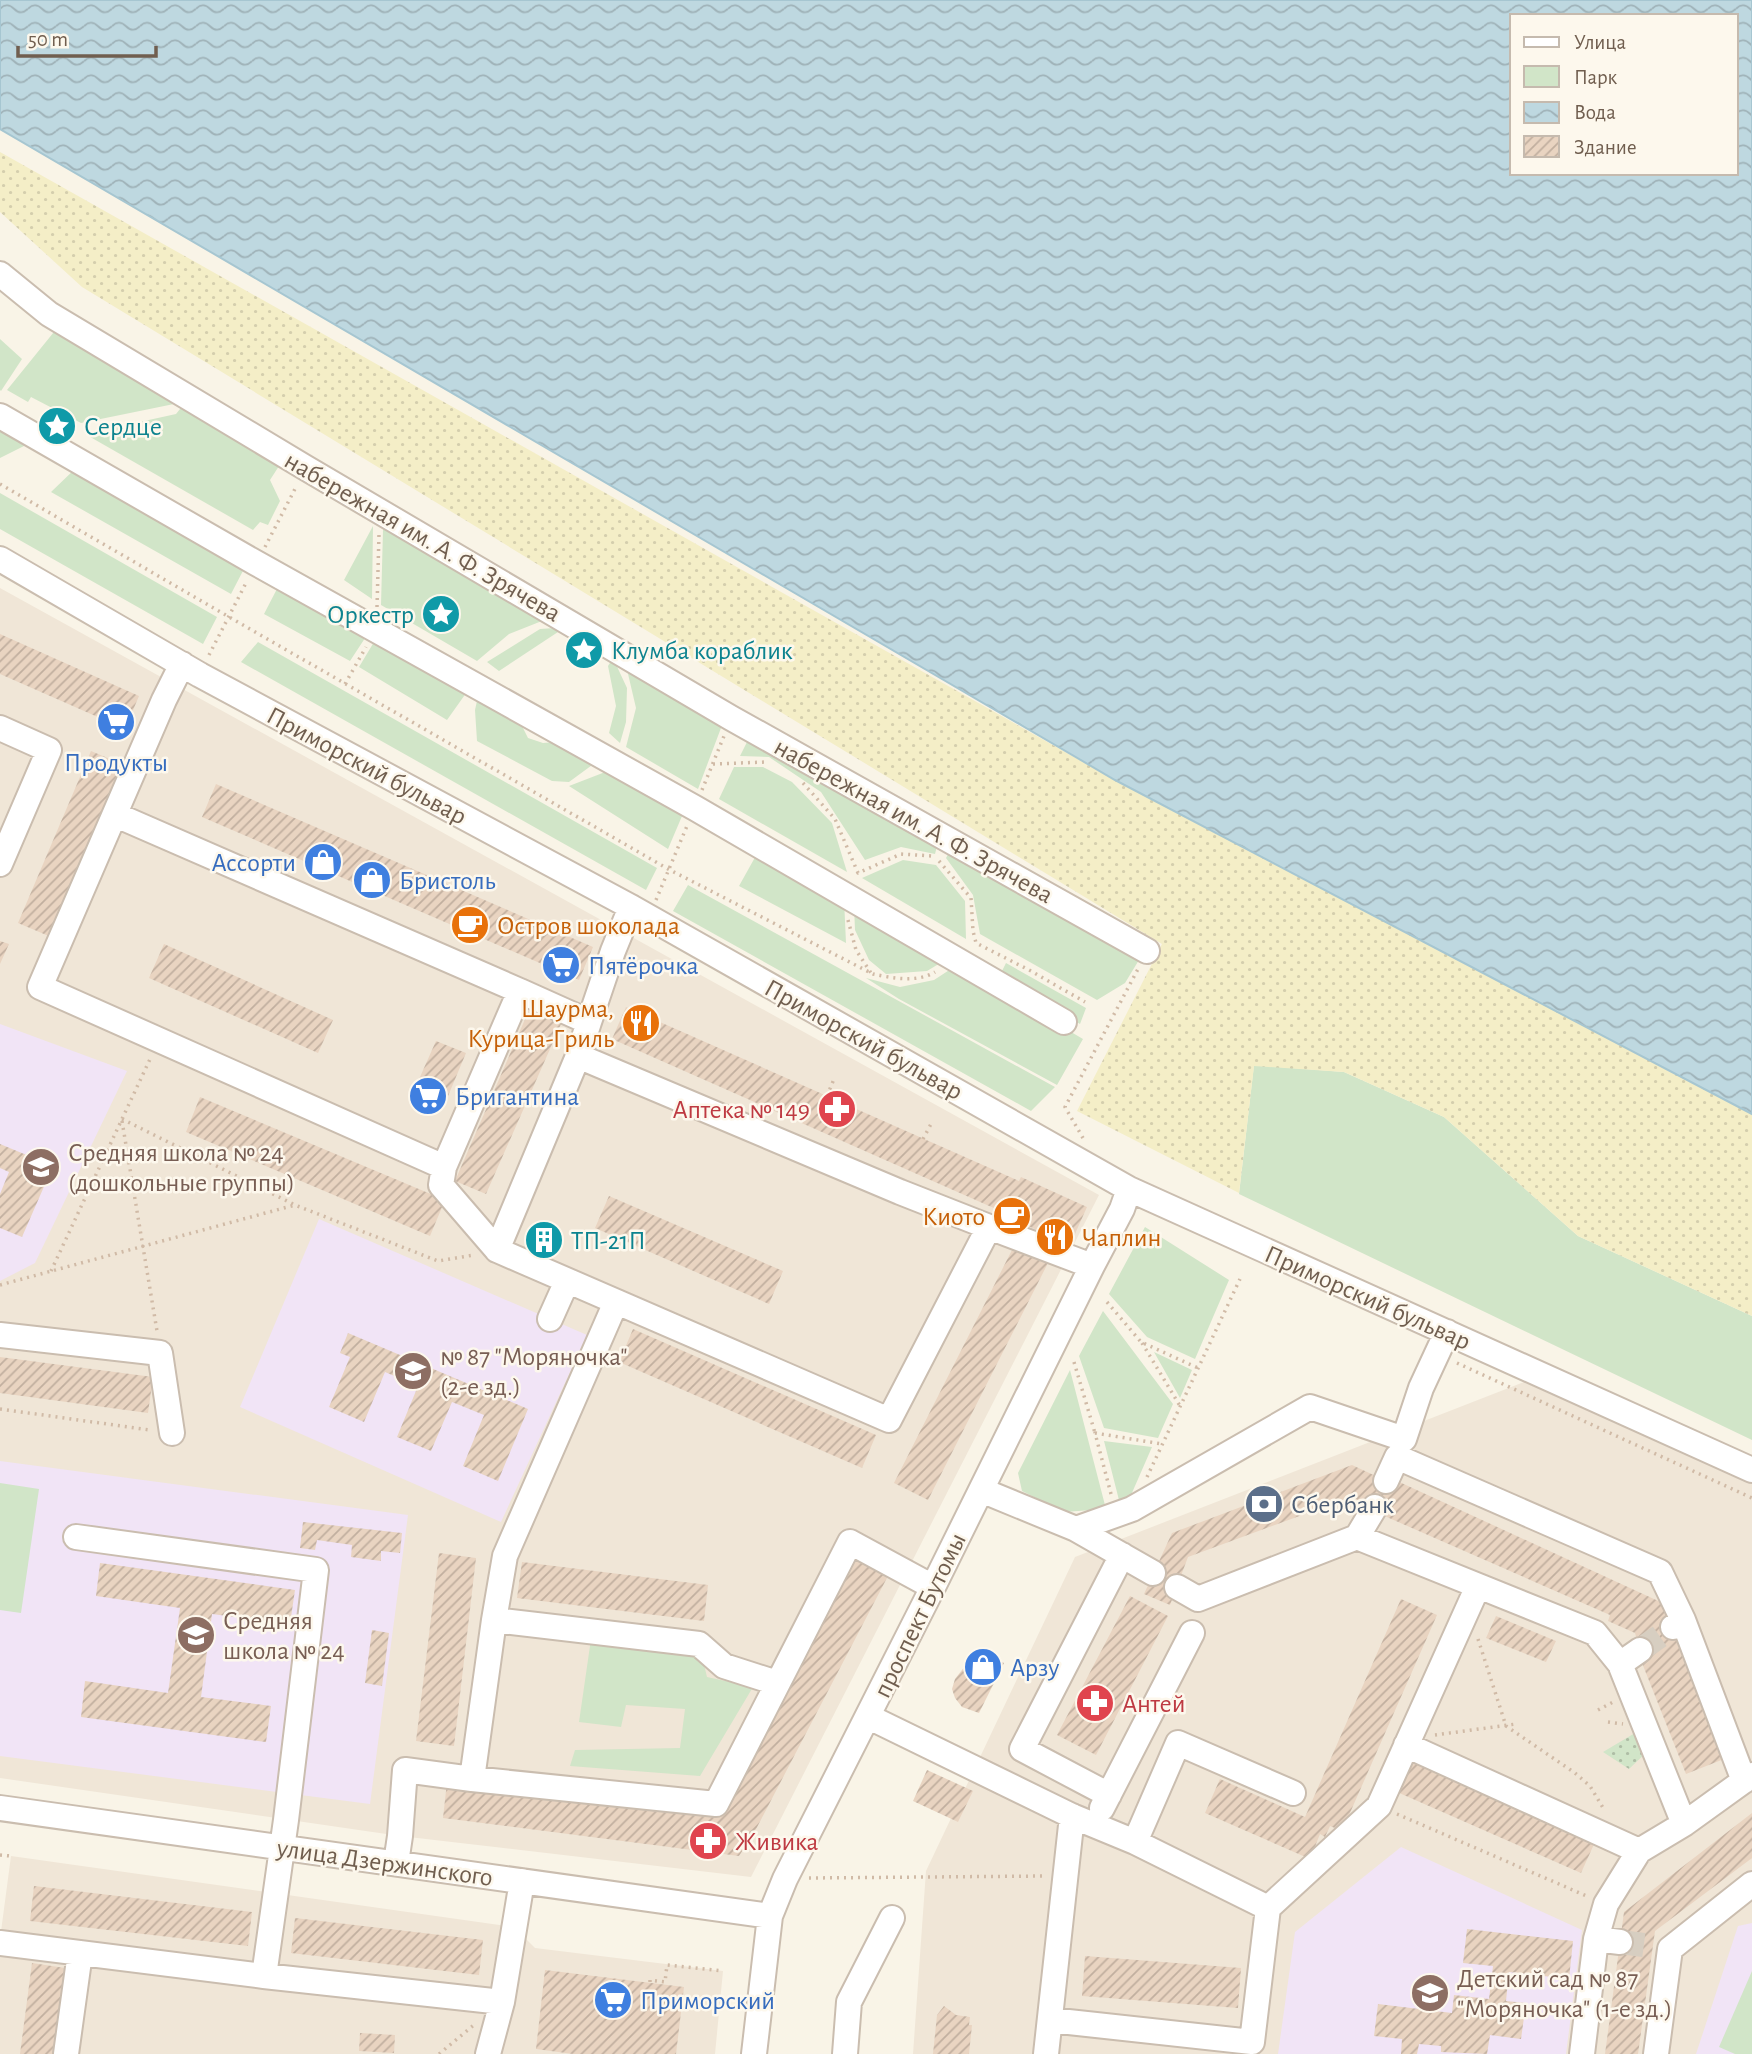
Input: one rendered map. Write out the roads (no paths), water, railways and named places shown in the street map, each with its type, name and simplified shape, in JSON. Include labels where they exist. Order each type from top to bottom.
[{"type":"street","name":"набережная им. А. Ф. Зрячева","points":[[0,274],[49,314],[306,468],[731,718],[1147,951]]},
{"type":"street","points":[[0,416],[695,808],[1064,1022]]},
{"type":"street","name":"Приморский бульвар","points":[[0,559],[191,670],[640,912],[1129,1189],[1752,1470]]},
{"type":"street","points":[[191,670],[164,700],[40,987],[443,1167]]},
{"type":"street","points":[[0,728],[49,750],[0,864]]},
{"type":"street","points":[[116,815],[589,1023]]},
{"type":"street","points":[[497,1250],[578,1056],[613,951],[640,912]]},
{"type":"street","points":[[520,991],[443,1167],[441,1185],[497,1250],[888,1420],[989,1227]]},
{"type":"street","points":[[578,1056],[888,1187],[1092,1266]]},
{"type":"street","name":"проспект Бутомы","points":[[754,2054],[770,1916],[785,1879],[869,1717],[1122,1209],[1129,1189]]},
{"type":"street","points":[[550,1319],[567,1281]]},
{"type":"street","points":[[472,1779],[505,1556],[615,1302]]},
{"type":"street","points":[[1386,1481],[1421,1388],[1447,1332]]},
{"type":"street","points":[[0,1335],[160,1353],[172,1433]]},
{"type":"street","points":[[1076,1530],[1124,1512],[1310,1407],[1660,1572],[1678,1623],[1748,1778],[1684,1824],[1639,1851],[1606,1904],[1608,1941],[1582,2054]]},
{"type":"street","points":[[981,1490],[1076,1530],[1153,1573]]},
{"type":"street","points":[[1177,1587],[1198,1599],[1357,1537],[1375,1507]]},
{"type":"street","points":[[76,1537],[316,1570],[264,1976]]},
{"type":"street","points":[[1357,1537],[1595,1633],[1630,1657],[1684,1824]]},
{"type":"street","points":[[396,1864],[405,1770],[716,1804],[850,1542],[933,1587]]},
{"type":"street","points":[[1004,1783],[1122,1555]]},
{"type":"street","points":[[1050,2020],[1251,2048],[1268,1908],[1379,1806],[1478,1586]]},
{"type":"street","points":[[494,1620],[699,1644],[724,1666],[777,1683]]},
{"type":"street","points":[[1046,2054],[1066,1876],[1083,1821],[1109,1794],[1192,1633]]},
{"type":"street","points":[[869,1717],[1083,1821],[1135,1842],[1268,1908]]},
{"type":"street","points":[[1135,1842],[1178,1742],[1293,1793]]},
{"type":"street","points":[[1406,1745],[1639,1851]]},
{"type":"street","points":[[1021,1749],[1109,1794]]},
{"type":"street","name":"улица Дзержинского","points":[[0,1808],[770,1916]]},
{"type":"street","points":[[488,2054],[502,2002],[522,1881]]},
{"type":"street","points":[[1656,2054],[1661,1948],[1752,1884]]},
{"type":"street","points":[[845,2054],[849,2002],[892,1918]]},
{"type":"street","points":[[0,1943],[502,2002]]},
{"type":"street","points":[[66,2054],[80,1953]]},
{"type":"water","points":[[0,0],[1752,0],[1752,1114],[1115,780],[0,129]]},
{"type":"tunnel","points":[[1640,1650],[1673,1627]]},
{"type":"tunnel","points":[[1620,1942],[1652,1946]]},
{"type":"place","name":"Сердце","points":[[57,426]]},
{"type":"place","name":"Оркестр","points":[[441,614]]},
{"type":"place","name":"Клумба кораблик","points":[[584,650]]},
{"type":"place","name":"Продукты","points":[[116,722]]},
{"type":"place","name":"Ассорти","points":[[323,862]]},
{"type":"place","name":"Бристоль","points":[[372,880]]},
{"type":"place","name":"Остров шоколада","points":[[470,925]]},
{"type":"place","name":"Пятёрочка","points":[[561,965]]},
{"type":"place","name":"Шаурма, Курица-Гриль","points":[[641,1023]]},
{"type":"place","name":"Бригантина","points":[[428,1096]]},
{"type":"place","name":"Аптека № 149","points":[[837,1109]]},
{"type":"place","name":"Средняя школа № 24 (дошкольные группы)","points":[[41,1167]]},
{"type":"place","name":"Киото","points":[[1012,1216]]},
{"type":"place","name":"Чаплин","points":[[1055,1237]]},
{"type":"place","name":"ТП-21П","points":[[544,1240]]},
{"type":"place","name":"№ 87 \"Моряночка\" (2-е зд.)","points":[[413,1371]]},
{"type":"place","name":"Сбербанк","points":[[1264,1504]]},
{"type":"place","name":"Средняя школа № 24","points":[[196,1635]]},
{"type":"place","name":"Арзу","points":[[983,1667]]},
{"type":"place","name":"Антей","points":[[1095,1703]]},
{"type":"place","name":"Живика","points":[[708,1841]]},
{"type":"place","name":"Детский сад № 87 \"Моряночка\" (1-е зд.)","points":[[1430,1993]]},
{"type":"place","name":"Приморский","points":[[613,2000]]}]
